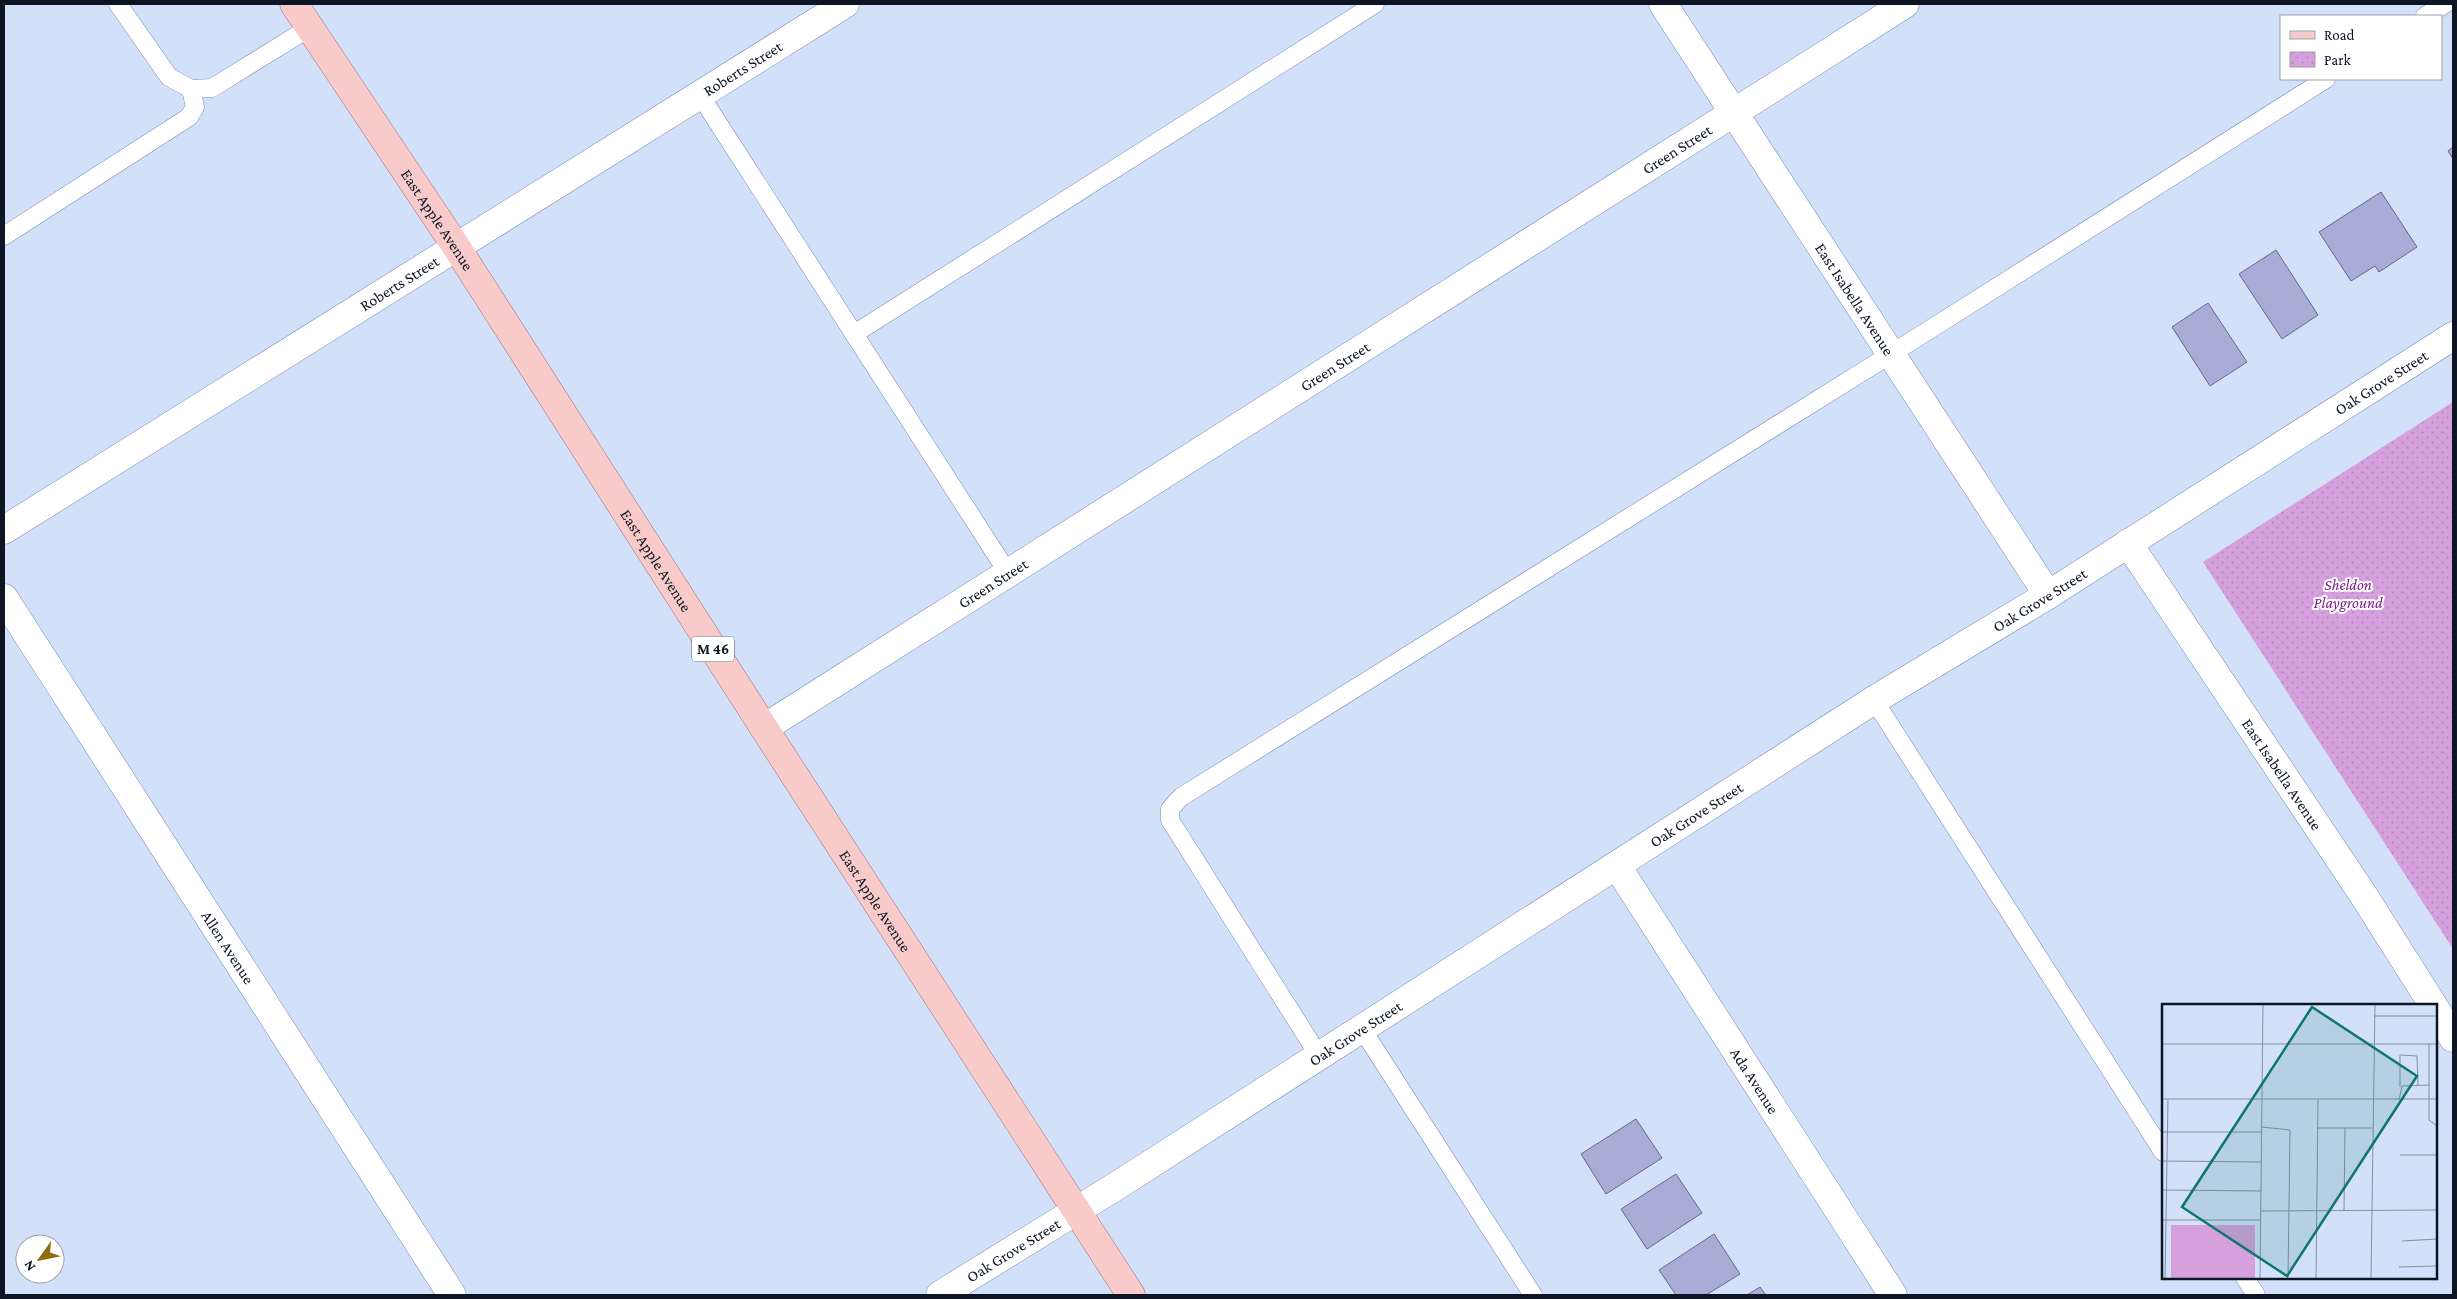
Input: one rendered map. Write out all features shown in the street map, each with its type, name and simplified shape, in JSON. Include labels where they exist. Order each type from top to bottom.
[{"type":"main road","name":"East Apple Avenue","points":[[294,4],[457,248],[764,728],[1131,1295]]},
{"type":"street","name":"Roberts Street","points":[[4,530],[845,4]]},
{"type":"street","name":"East Isabella Avenue","points":[[1663,4],[2048,595]]},
{"type":"street","name":"Green Street","points":[[764,728],[1905,4]]},
{"type":"street","name":"Oak Grove Street","points":[[940,1295],[1076,1211],[1874,700],[2048,595],[2453,336]]},
{"type":"street","name":"East Isabella Avenue","points":[[2128,543],[2364,896],[2432,1004]]},
{"type":"street","name":"Allen Avenue","points":[[4,598],[452,1295]]},
{"type":"street","name":"Ada Avenue","points":[[1617,866],[1893,1295]]},
{"type":"street","points":[[2437,1012],[2453,1038]]},
{"type":"lane","points":[[118,4],[168,77],[191,89],[212,88],[309,28]]},
{"type":"lane","points":[[854,334],[1375,4]]},
{"type":"lane","points":[[2427,15],[2445,4]]},
{"type":"lane","points":[[1319,1056],[1170,820],[1170,808],[1181,797],[1891,354],[2324,80]]},
{"type":"lane","points":[[4,236],[189,117],[195,108],[191,89]]},
{"type":"lane","points":[[700,95],[1008,573]]},
{"type":"lane","points":[[1874,700],[2162,1150]]},
{"type":"lane","points":[[1362,1028],[1532,1295]]},
{"type":"lane","points":[[2246,1279],[2256,1295]]},
{"type":"green space","name":"Sheldon Playground","points":[[2453,402],[2453,949],[2203,562]]},
{"type":"building","points":[[2453,147],[2453,159],[2448,151]]},
{"type":"building","points":[[2381,192],[2417,247],[2379,272],[2375,266],[2351,281],[2319,232]]},
{"type":"building","points":[[2276,250],[2318,315],[2282,339],[2239,274]]},
{"type":"building","points":[[2208,303],[2247,362],[2210,386],[2172,327]]},
{"type":"building","points":[[1636,1119],[1662,1158],[1606,1194],[1581,1154]]},
{"type":"building","points":[[1676,1174],[1702,1213],[1647,1249],[1621,1209]]},
{"type":"building","points":[[1714,1234],[1740,1274],[1706,1295],[1676,1295],[1659,1270]]},
{"type":"building","points":[[1760,1287],[1766,1295],[1747,1295]]}]
